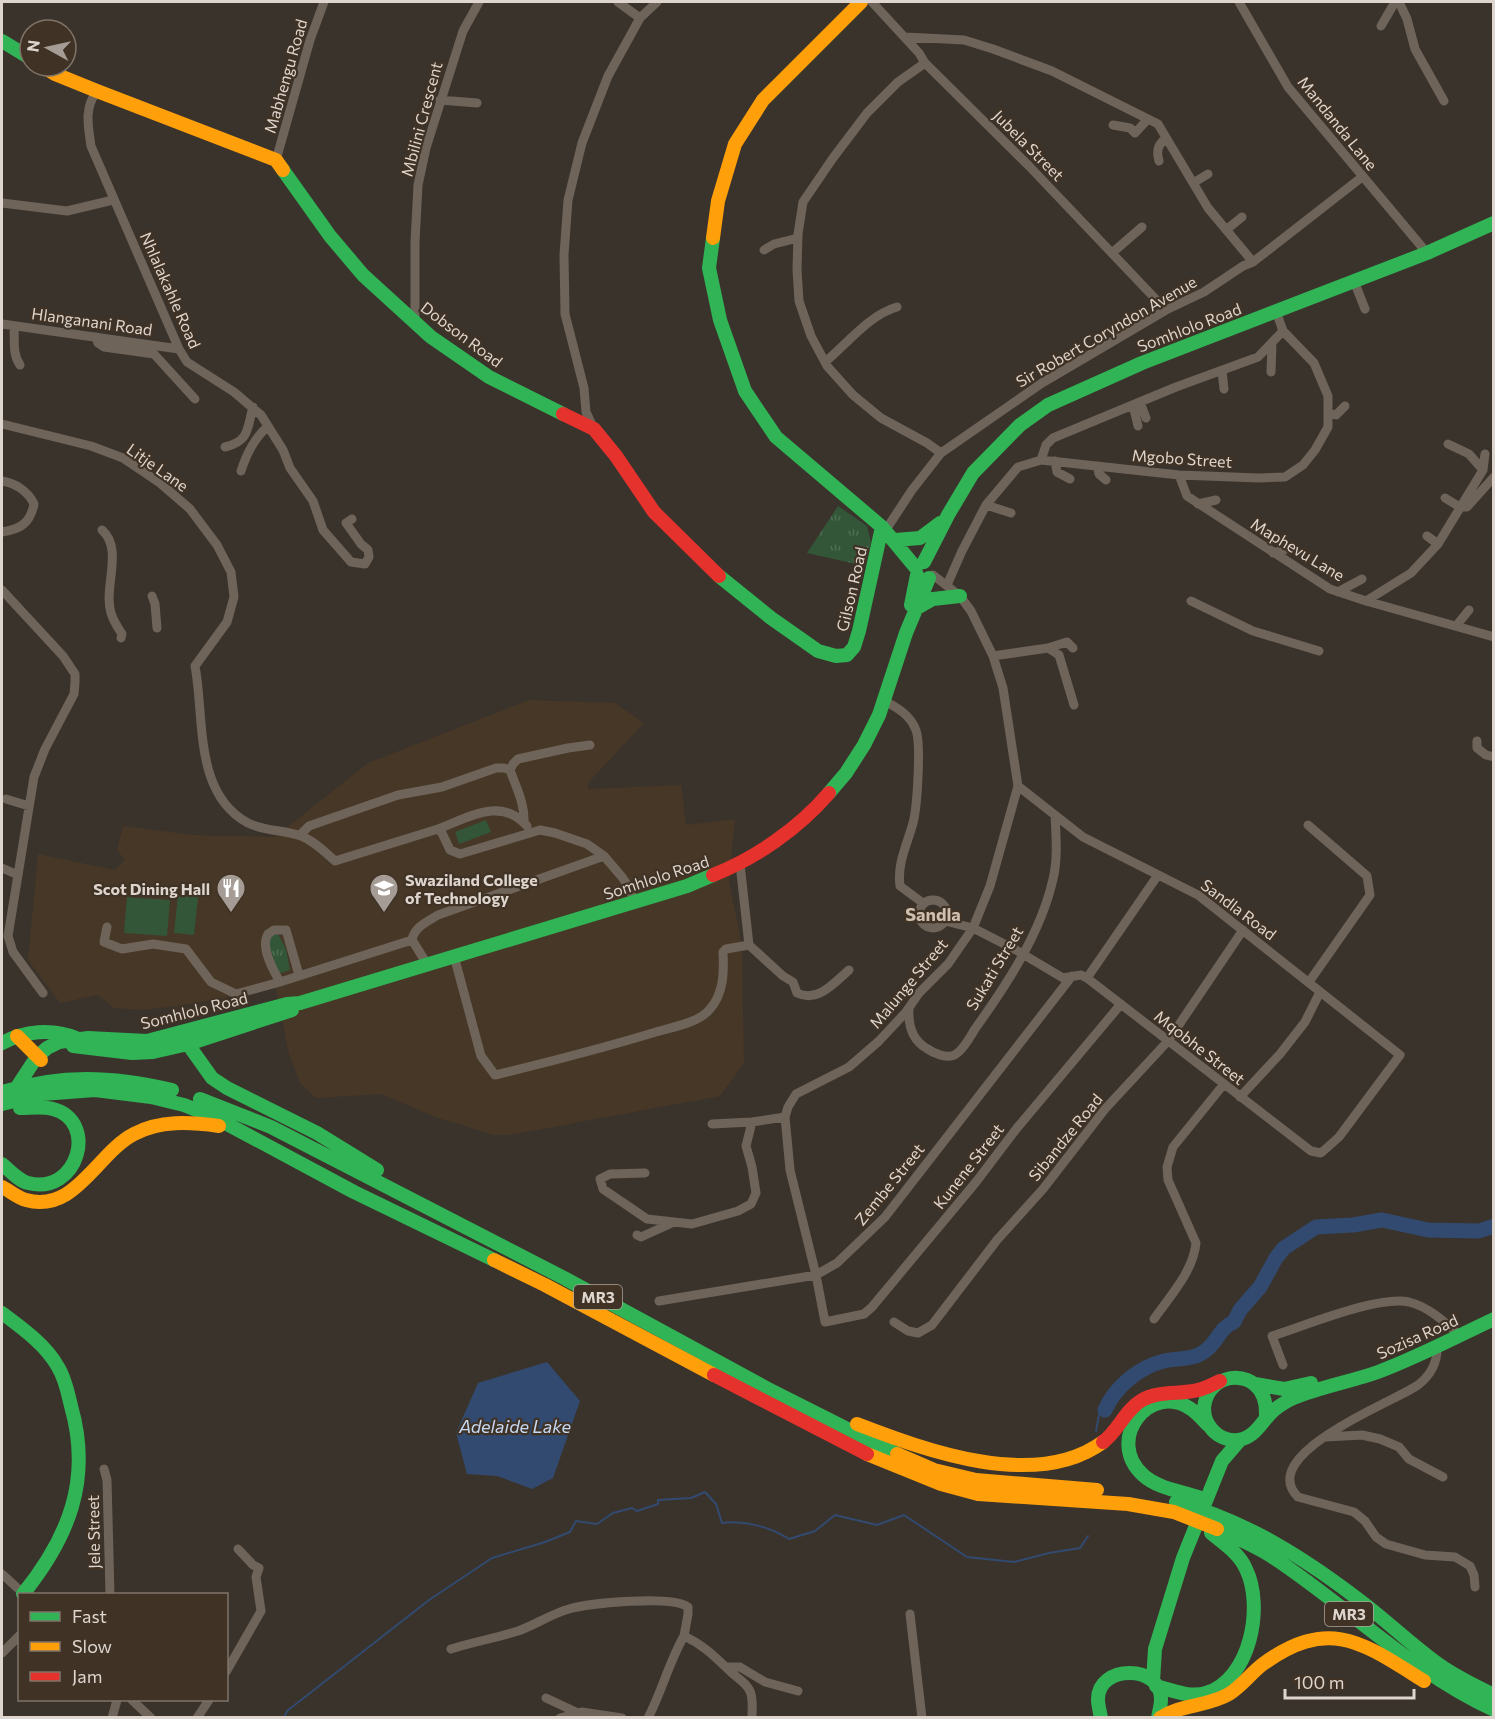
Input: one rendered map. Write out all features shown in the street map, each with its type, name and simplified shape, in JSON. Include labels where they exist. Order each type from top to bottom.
[{"type":"main road","points":[[861,2],[763,100],[735,144],[717,201],[709,268],[720,320],[745,391],[776,437],[882,527],[925,569]]},
{"type":"main road","points":[[2,41],[18,51]]},
{"type":"main road","points":[[65,78],[276,160]]},
{"type":"main road","name":"Dobson Road","points":[[276,160],[330,236],[363,275],[431,337],[489,377],[594,429],[616,456],[654,512],[715,572],[771,618],[818,651],[836,656],[847,655]]},
{"type":"main road","name":"Somhlolo Road","points":[[37,1060],[70,1047],[142,1053],[287,1004],[300,1003],[634,903],[714,877],[740,864],[777,840],[802,820],[825,798],[854,761],[885,700],[925,569],[946,520],[973,473],[1020,425],[1048,405],[1142,363],[1427,253],[1494,223]]},
{"type":"main road","points":[[897,544],[921,539],[946,520]]},
{"type":"main road","name":"Gilson Road","points":[[847,655],[854,647],[859,631],[882,527]]},
{"type":"main road","name":"Somhlolo Road","points":[[906,633],[917,608],[925,569]]},
{"type":"main road","points":[[917,608],[933,599],[960,596]]},
{"type":"main road","points":[[2,1043],[17,1036],[61,1032],[76,1038]]},
{"type":"main road","points":[[17,1036],[37,1060]]},
{"type":"main road","name":"Somhlolo Road","points":[[4,1109],[37,1060],[57,1043],[76,1038],[138,1042],[184,1039]]},
{"type":"main road","points":[[184,1039],[212,1078],[227,1088],[317,1133],[476,1232]]},
{"type":"main road","name":"MR3","points":[[4,1109],[23,1092],[71,1077],[100,1078],[151,1085],[180,1092],[272,1127],[476,1232],[768,1389],[868,1440],[934,1470],[976,1480],[1121,1492],[1180,1507]]},
{"type":"main road","name":"MR3","points":[[2,1092],[95,1090],[151,1097],[204,1113],[354,1192],[545,1285],[879,1460],[941,1484],[978,1494],[1215,1508],[1299,1558],[1368,1607],[1432,1660],[1494,1695]]},
{"type":"main road","points":[[2,1164],[17,1179],[25,1183],[47,1185],[59,1180],[71,1170],[80,1151],[76,1129],[65,1114],[52,1108],[39,1106],[4,1109]]},
{"type":"main road","points":[[2,1187],[27,1200],[58,1199],[74,1191],[106,1154],[139,1131],[159,1125],[179,1123],[200,1123],[232,1128]]},
{"type":"main road","points":[[2,1313],[57,1363],[71,1404],[80,1442],[79,1472],[73,1507],[47,1563],[25,1593]]},
{"type":"main road","name":"Sozisa Road","points":[[1353,1380],[1494,1319]]},
{"type":"main road","points":[[768,1389],[803,1397],[858,1424],[928,1450],[987,1462],[1030,1464],[1062,1461],[1085,1454],[1111,1436],[1127,1414],[1143,1399],[1157,1394],[1199,1390],[1227,1378],[1241,1377],[1255,1384],[1284,1389],[1322,1381],[1353,1380]]},
{"type":"main road","points":[[1159,1718],[1161,1703],[1155,1683],[1155,1649],[1183,1558],[1222,1461],[1240,1440],[1256,1433],[1266,1418],[1283,1403],[1299,1395],[1353,1380]]},
{"type":"main road","points":[[1212,1484],[1216,1446],[1205,1418],[1205,1401],[1208,1393],[1220,1381]]},
{"type":"main road","points":[[1255,1384],[1265,1399],[1266,1418]]},
{"type":"main road","points":[[1128,1670],[1142,1673],[1155,1683],[1183,1693],[1208,1692],[1220,1686],[1232,1673],[1248,1644],[1255,1610],[1250,1576],[1244,1563],[1206,1526],[1180,1507],[1135,1466],[1130,1456],[1129,1432],[1134,1420],[1140,1413],[1157,1403],[1169,1401],[1182,1403],[1194,1409],[1210,1428],[1225,1439],[1240,1440]]},
{"type":"main road","name":"MR3","points":[[1206,1526],[1273,1557],[1426,1671],[1470,1699],[1494,1710]]},
{"type":"main road","points":[[1101,1718],[1097,1702],[1101,1687],[1113,1675],[1128,1670],[1143,1659],[1152,1648],[1160,1630]]},
{"type":"main road","points":[[1159,1718],[1169,1710],[1196,1706],[1228,1694],[1265,1663],[1284,1652],[1327,1636],[1354,1641],[1372,1648],[1464,1705],[1490,1718]]},
{"type":"street","name":"Mabhengu Road","points":[[276,160],[310,40],[324,2]]},
{"type":"street","name":"Mbilini Crescent","points":[[415,323],[418,185],[440,100],[463,31],[479,2]]},
{"type":"street","points":[[618,2],[640,18]]},
{"type":"street","points":[[594,429],[586,412],[584,388],[565,314],[564,255],[568,200],[582,143],[608,76],[640,18],[657,2]]},
{"type":"street","name":"Jubela Street","points":[[872,2],[919,53],[925,63],[1029,166],[1166,310]]},
{"type":"street","name":"Mandanda Lane","points":[[1239,2],[1288,87],[1427,253]]},
{"type":"street","points":[[1381,26],[1397,2],[1407,19],[1415,50],[1443,101]]},
{"type":"street","points":[[905,37],[964,40],[993,49],[1052,71],[1158,124],[1208,208],[1253,262]]},
{"type":"street","points":[[925,63],[898,82],[867,113],[803,202],[798,238],[799,301],[811,336],[825,362],[853,395],[881,418],[941,453]]},
{"type":"street","name":"Nhlalakahle Road","points":[[97,91],[87,111],[91,146],[178,349],[186,362],[234,392],[261,415],[283,450],[290,468],[313,501],[323,530],[351,562],[365,564],[369,557],[368,550],[346,523],[352,519]]},
{"type":"street","points":[[440,100],[477,103]]},
{"type":"street","points":[[1113,125],[1130,128],[1135,133],[1148,119]]},
{"type":"street","points":[[1159,161],[1157,154],[1159,144],[1166,138]]},
{"type":"street","points":[[1193,183],[1208,174]]},
{"type":"street","name":"Sir Robert Coryndon Avenue","points":[[882,527],[890,525],[912,490],[941,453],[1042,383],[1253,262],[1362,177]]},
{"type":"street","points":[[2,203],[67,211],[113,200]]},
{"type":"street","points":[[1226,230],[1242,217]]},
{"type":"street","points":[[1112,253],[1142,227]]},
{"type":"street","points":[[764,250],[774,244],[798,238]]},
{"type":"street","points":[[1354,281],[1365,309]]},
{"type":"street","points":[[825,362],[870,322],[897,307]]},
{"type":"street","name":"Mgobo Street","points":[[947,585],[986,505],[1018,467],[1041,460],[1179,475],[1285,477],[1303,465],[1328,427],[1328,396],[1314,363],[1283,331],[1276,311]]},
{"type":"street","name":"Hlanganani Road","points":[[2,324],[178,349]]},
{"type":"street","points":[[14,326],[16,360],[20,365]]},
{"type":"street","points":[[1041,460],[1046,445],[1053,438],[1136,403],[1258,357],[1283,331]]},
{"type":"street","points":[[96,337],[98,343],[104,347],[154,354],[195,399]]},
{"type":"street","points":[[1271,372],[1272,343]]},
{"type":"street","points":[[1222,371],[1224,389]]},
{"type":"street","points":[[1136,403],[1146,418]]},
{"type":"street","points":[[1136,403],[1138,426]]},
{"type":"street","points":[[1328,413],[1336,415],[1345,406]]},
{"type":"street","points":[[225,447],[243,439],[248,431],[253,407]]},
{"type":"street","name":"Litje Lane","points":[[2,423],[91,446],[123,458],[160,483],[190,508],[217,545],[231,572],[234,597],[227,621],[195,666],[206,759],[211,780],[223,800],[248,823],[300,835]]},
{"type":"street","points":[[241,471],[250,447],[268,426]]},
{"type":"street","points":[[1448,444],[1469,454],[1483,470]]},
{"type":"street","points":[[1366,601],[1411,573],[1438,544],[1483,470],[1485,454]]},
{"type":"street","points":[[1307,459],[1315,468]]},
{"type":"street","points":[[1056,461],[1057,472],[1070,479]]},
{"type":"street","points":[[1097,466],[1099,474],[1106,480]]},
{"type":"street","name":"Maphevu Lane","points":[[1179,475],[1187,496],[1330,589],[1366,601],[1385,611],[1456,626],[1494,637]]},
{"type":"street","points":[[1445,498],[1460,507],[1467,507],[1494,477]]},
{"type":"street","points":[[2,481],[10,482],[30,496],[34,504],[28,521],[17,530],[2,532]]},
{"type":"street","points":[[1198,504],[1216,500]]},
{"type":"street","points":[[986,505],[1011,513]]},
{"type":"street","points":[[102,530],[108,535],[112,552],[110,612],[122,634],[121,638]]},
{"type":"street","points":[[1427,536],[1438,544]]},
{"type":"street","points":[[1273,553],[1290,548]]},
{"type":"street","name":"Malunge Street","points":[[785,1117],[796,1094],[849,1067],[879,1041],[909,1008],[919,993],[948,964],[973,928],[990,886],[1018,786],[1003,688],[993,656],[971,611],[960,596],[925,569]]},
{"type":"street","points":[[1338,591],[1362,579]]},
{"type":"street","points":[[2,590],[63,656],[75,674],[74,694],[45,749],[34,777],[8,936],[13,952],[42,993]]},
{"type":"street","points":[[152,596],[157,628]]},
{"type":"street","points":[[1191,601],[1253,631],[1319,651]]},
{"type":"street","points":[[1456,626],[1469,610]]},
{"type":"street","points":[[1475,632],[1477,643]]},
{"type":"street","points":[[993,656],[1048,648],[1067,642],[1073,648]]},
{"type":"street","points":[[1048,648],[1059,655],[1074,705]]},
{"type":"street","points":[[885,700],[908,715],[917,730],[918,789],[913,822],[898,871],[900,886],[923,903]]},
{"type":"street","points":[[1477,741],[1477,748],[1486,755],[1494,757]]},
{"type":"street","points":[[524,822],[524,812],[510,770],[513,764],[518,759],[568,748],[590,746]]},
{"type":"street","points":[[510,770],[496,768],[442,787],[398,795],[309,826],[300,835],[335,861],[438,829],[488,810],[500,809],[524,822],[532,833]]},
{"type":"street","name":"Sandla Road","points":[[1018,786],[1095,844],[1198,894],[1400,1055]]},
{"type":"street","points":[[6,798],[29,806]]},
{"type":"street","name":"Sukati Street","points":[[909,1008],[910,1030],[916,1039],[931,1051],[944,1056],[953,1056],[965,1044],[991,1007],[1022,954],[1043,911],[1054,877],[1055,815]]},
{"type":"street","points":[[1308,825],[1367,876],[1370,895],[1309,982]]},
{"type":"street","points":[[438,829],[442,832],[450,850],[460,854],[540,830],[587,844],[604,856],[622,877],[630,889],[634,903]]},
{"type":"street","points":[[427,964],[412,940],[414,931],[438,915],[604,856]]},
{"type":"street","points":[[740,864],[749,945],[783,976],[793,982],[797,993],[804,996],[817,995],[849,970]]},
{"type":"street","points":[[2,868],[18,875]]},
{"type":"street","points":[[945,921],[973,928],[1063,978],[1081,975],[1087,978],[1158,875]]},
{"type":"street","points":[[932,899],[942,902],[947,911],[945,921],[937,928],[926,927],[918,913],[923,903],[932,899]]},
{"type":"street","points":[[2,905],[13,906]]},
{"type":"street","points":[[107,927],[104,942],[122,949],[153,944],[186,949],[211,981],[236,994],[412,940]]},
{"type":"street","points":[[280,982],[273,971],[265,943],[268,934],[274,930],[286,930],[300,975]]},
{"type":"street","name":"Sibandze Road","points":[[894,1322],[908,1331],[918,1333],[932,1325],[997,1240],[1043,1189],[1106,1109],[1168,1041],[1243,930]]},
{"type":"street","points":[[454,956],[482,1056],[495,1075],[594,1051],[692,1021],[709,1011],[717,998],[722,983],[723,952],[726,949],[749,945]]},
{"type":"street","name":"Zembe Street","points":[[660,1301],[816,1275],[837,1263],[885,1217],[1072,976]]},
{"type":"street","name":"Mqobhe Street","points":[[1087,978],[1304,1147],[1321,1153],[1339,1137],[1400,1055]]},
{"type":"street","points":[[1240,1097],[1280,1054],[1305,1022],[1320,992]]},
{"type":"street","name":"Kunene Street","points":[[816,1275],[825,1322],[864,1314],[872,1307],[1120,1004]]},
{"type":"street","points":[[1154,1319],[1189,1268],[1196,1243],[1168,1179],[1167,1167],[1173,1147],[1224,1084]]},
{"type":"street","points":[[712,1124],[752,1122],[785,1117],[790,1170],[816,1275]]},
{"type":"street","points":[[645,1173],[610,1174],[600,1179],[600,1184],[603,1189],[647,1219],[692,1224],[738,1211],[751,1204],[756,1193],[746,1146],[752,1122]]},
{"type":"street","points":[[637,1235],[641,1237],[674,1222]]},
{"type":"street","points":[[1283,1365],[1272,1336],[1369,1305],[1393,1300],[1411,1302],[1425,1309],[1459,1335]]},
{"type":"street","points":[[1437,1345],[1434,1366],[1418,1385],[1309,1448],[1298,1459],[1290,1474],[1289,1484],[1292,1492],[1298,1497],[1359,1515],[1376,1537],[1386,1544],[1425,1555],[1455,1557],[1470,1566],[1474,1575],[1475,1587]]},
{"type":"street","points":[[1325,1437],[1362,1435],[1380,1439],[1399,1447],[1409,1459],[1443,1477]]},
{"type":"street","name":"Jele Street","points":[[104,1469],[107,1480],[110,1593]]},
{"type":"street","points":[[228,1669],[261,1611],[256,1577],[259,1568],[238,1550]]},
{"type":"street","points":[[2,1574],[23,1593]]},
{"type":"street","points":[[451,1649],[520,1630],[567,1609],[601,1603],[660,1601],[682,1603],[688,1607],[684,1636],[671,1659],[660,1694],[648,1718]]},
{"type":"street","points":[[910,1614],[922,1718]]},
{"type":"street","points":[[684,1636],[695,1641],[727,1667],[751,1692],[752,1718]]},
{"type":"street","points":[[2,1653],[18,1637]]},
{"type":"street","points":[[727,1667],[740,1667],[765,1683],[798,1691]]},
{"type":"street","points":[[546,1698],[578,1713],[622,1718]]},
{"type":"street","points":[[112,1718],[117,1701]]},
{"type":"street","points":[[133,1701],[151,1718]]},
{"type":"street","points":[[197,1718],[207,1701]]},
{"type":"street","points":[[560,1718],[578,1713]]},
{"type":"shaded area","name":"Swaziland College of Technology","points":[[529,700],[615,703],[644,723],[589,782],[588,789],[681,785],[686,825],[735,819],[729,881],[742,946],[744,1063],[720,1096],[510,1135],[494,1135],[435,1117],[382,1094],[316,1098],[300,1083],[289,1054],[276,988],[191,1004],[143,1010],[114,1008],[98,995],[60,1003],[28,960],[38,854],[115,870],[125,859],[117,851],[123,826],[193,835],[275,837],[368,763]]},
{"type":"green space","points":[[838,506],[867,526],[871,542],[865,566],[807,553]]},
{"type":"green space","points":[[486,820],[491,832],[459,844],[455,832]]},
{"type":"green space","points":[[178,895],[198,897],[194,935],[174,933]]},
{"type":"green space","points":[[127,897],[170,900],[167,936],[124,933]]},
{"type":"green space","points":[[278,934],[286,949],[290,970],[277,974],[268,944],[269,939]]},
{"type":"water","name":"Adelaide Lake","points":[[547,1362],[580,1401],[553,1478],[532,1489],[497,1476],[467,1474],[456,1433],[478,1383]]},
{"type":"waterway","points":[[1105,1410],[1121,1386],[1137,1373],[1164,1361],[1201,1354],[1225,1328],[1234,1322],[1240,1310],[1260,1287],[1284,1248],[1316,1227],[1353,1225],[1382,1220],[1428,1230],[1479,1231],[1494,1226]]},
{"type":"waterway","points":[[1096,1431],[1099,1415],[1105,1410]]},
{"type":"waterway","points":[[284,1718],[287,1711],[429,1600],[492,1558],[570,1532],[576,1521],[597,1524],[613,1513],[632,1508],[637,1511],[658,1504],[658,1500],[691,1498],[705,1492],[716,1504],[722,1523],[757,1525],[789,1539],[815,1531],[835,1515],[877,1525],[904,1515],[967,1557],[1014,1562],[1080,1548],[1088,1536]]},
{"type":"traffic: fast","points":[[2,41],[18,51]]},
{"type":"traffic: fast","points":[[283,170],[330,236],[363,275],[431,337],[489,377],[563,414]]},
{"type":"traffic: fast","points":[[924,562],[973,473],[1020,425],[1048,405],[1142,363],[1427,253],[1494,223]]},
{"type":"traffic: fast","points":[[713,238],[709,268],[720,320],[745,391],[776,437],[882,527],[916,568]]},
{"type":"traffic: fast","points":[[895,540],[920,538],[940,523]]},
{"type":"traffic: fast","points":[[719,576],[771,618],[818,651],[836,656],[847,655],[854,647],[859,631],[882,527]]},
{"type":"traffic: fast","points":[[911,605],[917,575]]},
{"type":"traffic: fast","points":[[829,793],[846,773],[864,745],[879,715],[906,633],[929,578]]},
{"type":"traffic: fast","points":[[917,608],[933,599],[960,596]]},
{"type":"traffic: fast","points":[[13,1093],[36,1058],[47,1048],[59,1042],[88,1038],[147,1041],[287,1004],[300,1003],[687,886],[713,875]]},
{"type":"traffic: fast","points":[[73,1046],[132,1053],[153,1052],[188,1044],[292,1010]]},
{"type":"traffic: fast","points":[[2,1043],[38,1032],[57,1033],[76,1038]]},
{"type":"traffic: fast","points":[[180,1033],[212,1078],[227,1088],[317,1133],[377,1170]]},
{"type":"traffic: fast","points":[[2,1092],[45,1082],[87,1079],[128,1082],[172,1090]]},
{"type":"traffic: fast","points":[[2,1104],[42,1094],[95,1090],[151,1097],[184,1105],[214,1117],[354,1192],[494,1260]]},
{"type":"traffic: fast","points":[[200,1099],[271,1127],[564,1278],[768,1389],[897,1454]]},
{"type":"traffic: fast","points":[[2,1164],[25,1182],[45,1184],[59,1179],[70,1168],[76,1155],[78,1141],[76,1127],[67,1116],[49,1108],[20,1108]]},
{"type":"traffic: fast","points":[[2,1313],[40,1344],[60,1371],[77,1433],[79,1458],[77,1483],[64,1529],[53,1551],[24,1593]]},
{"type":"traffic: fast","points":[[1266,1418],[1263,1395],[1255,1384],[1247,1380],[1230,1378],[1221,1381],[1214,1386],[1205,1402],[1205,1417],[1212,1430],[1231,1440],[1244,1439],[1253,1433],[1274,1410],[1291,1399],[1393,1366],[1494,1319]]},
{"type":"traffic: fast","points":[[1255,1384],[1284,1389],[1311,1383]]},
{"type":"traffic: fast","points":[[1198,1497],[1162,1486],[1143,1475],[1132,1461],[1128,1446],[1137,1418],[1148,1408],[1161,1402],[1176,1402],[1191,1409],[1208,1425]]},
{"type":"traffic: fast","points":[[1153,1681],[1155,1649],[1183,1558],[1222,1461],[1240,1440]]},
{"type":"traffic: fast","points":[[1176,1502],[1228,1520],[1277,1544],[1323,1573],[1438,1664],[1494,1695]]},
{"type":"traffic: fast","points":[[1217,1529],[1267,1554],[1301,1577],[1408,1659],[1464,1695],[1494,1710]]},
{"type":"traffic: fast","points":[[1156,1686],[1187,1694],[1206,1693],[1221,1685],[1234,1673],[1250,1640],[1254,1602],[1246,1569],[1235,1553],[1211,1533]]},
{"type":"traffic: fast","points":[[1101,1718],[1098,1700],[1100,1688],[1108,1680],[1130,1673],[1151,1680],[1159,1688],[1161,1700],[1158,1718]]},
{"type":"traffic: slow","points":[[713,238],[718,201],[735,144],[763,100],[861,2]]},
{"type":"traffic: slow","points":[[65,78],[276,160],[283,170]]},
{"type":"traffic: slow","points":[[17,1036],[41,1060]]},
{"type":"traffic: slow","points":[[2,1187],[26,1200],[43,1202],[58,1198],[72,1190],[121,1143],[144,1129],[175,1123],[219,1126]]},
{"type":"traffic: slow","points":[[494,1260],[714,1375]]},
{"type":"traffic: slow","points":[[857,1424],[948,1454],[981,1462],[1014,1465],[1046,1464],[1076,1456],[1103,1442]]},
{"type":"traffic: slow","points":[[867,1454],[941,1484],[978,1494],[1128,1504],[1174,1512],[1217,1529]]},
{"type":"traffic: slow","points":[[897,1454],[934,1470],[976,1480],[1097,1490]]},
{"type":"traffic: slow","points":[[1160,1718],[1177,1710],[1221,1698],[1234,1691],[1263,1664],[1287,1649],[1308,1641],[1327,1638],[1346,1640],[1364,1646],[1424,1681]]},
{"type":"traffic: jam","points":[[563,414],[594,429],[616,456],[654,512],[719,576]]},
{"type":"traffic: jam","points":[[713,875],[745,860],[776,841],[829,793]]},
{"type":"traffic: jam","points":[[714,1375],[867,1454]]},
{"type":"traffic: jam","points":[[1103,1442],[1131,1409],[1142,1400],[1161,1394],[1197,1390],[1220,1381]]},
{"type":"place","name":"Scot Dining Hall","points":[[231,914]]},
{"type":"place","name":"Swaziland College of Technology","points":[[384,914]]},
{"type":"district","name":"Sandla","points":[[933,914]]}]
